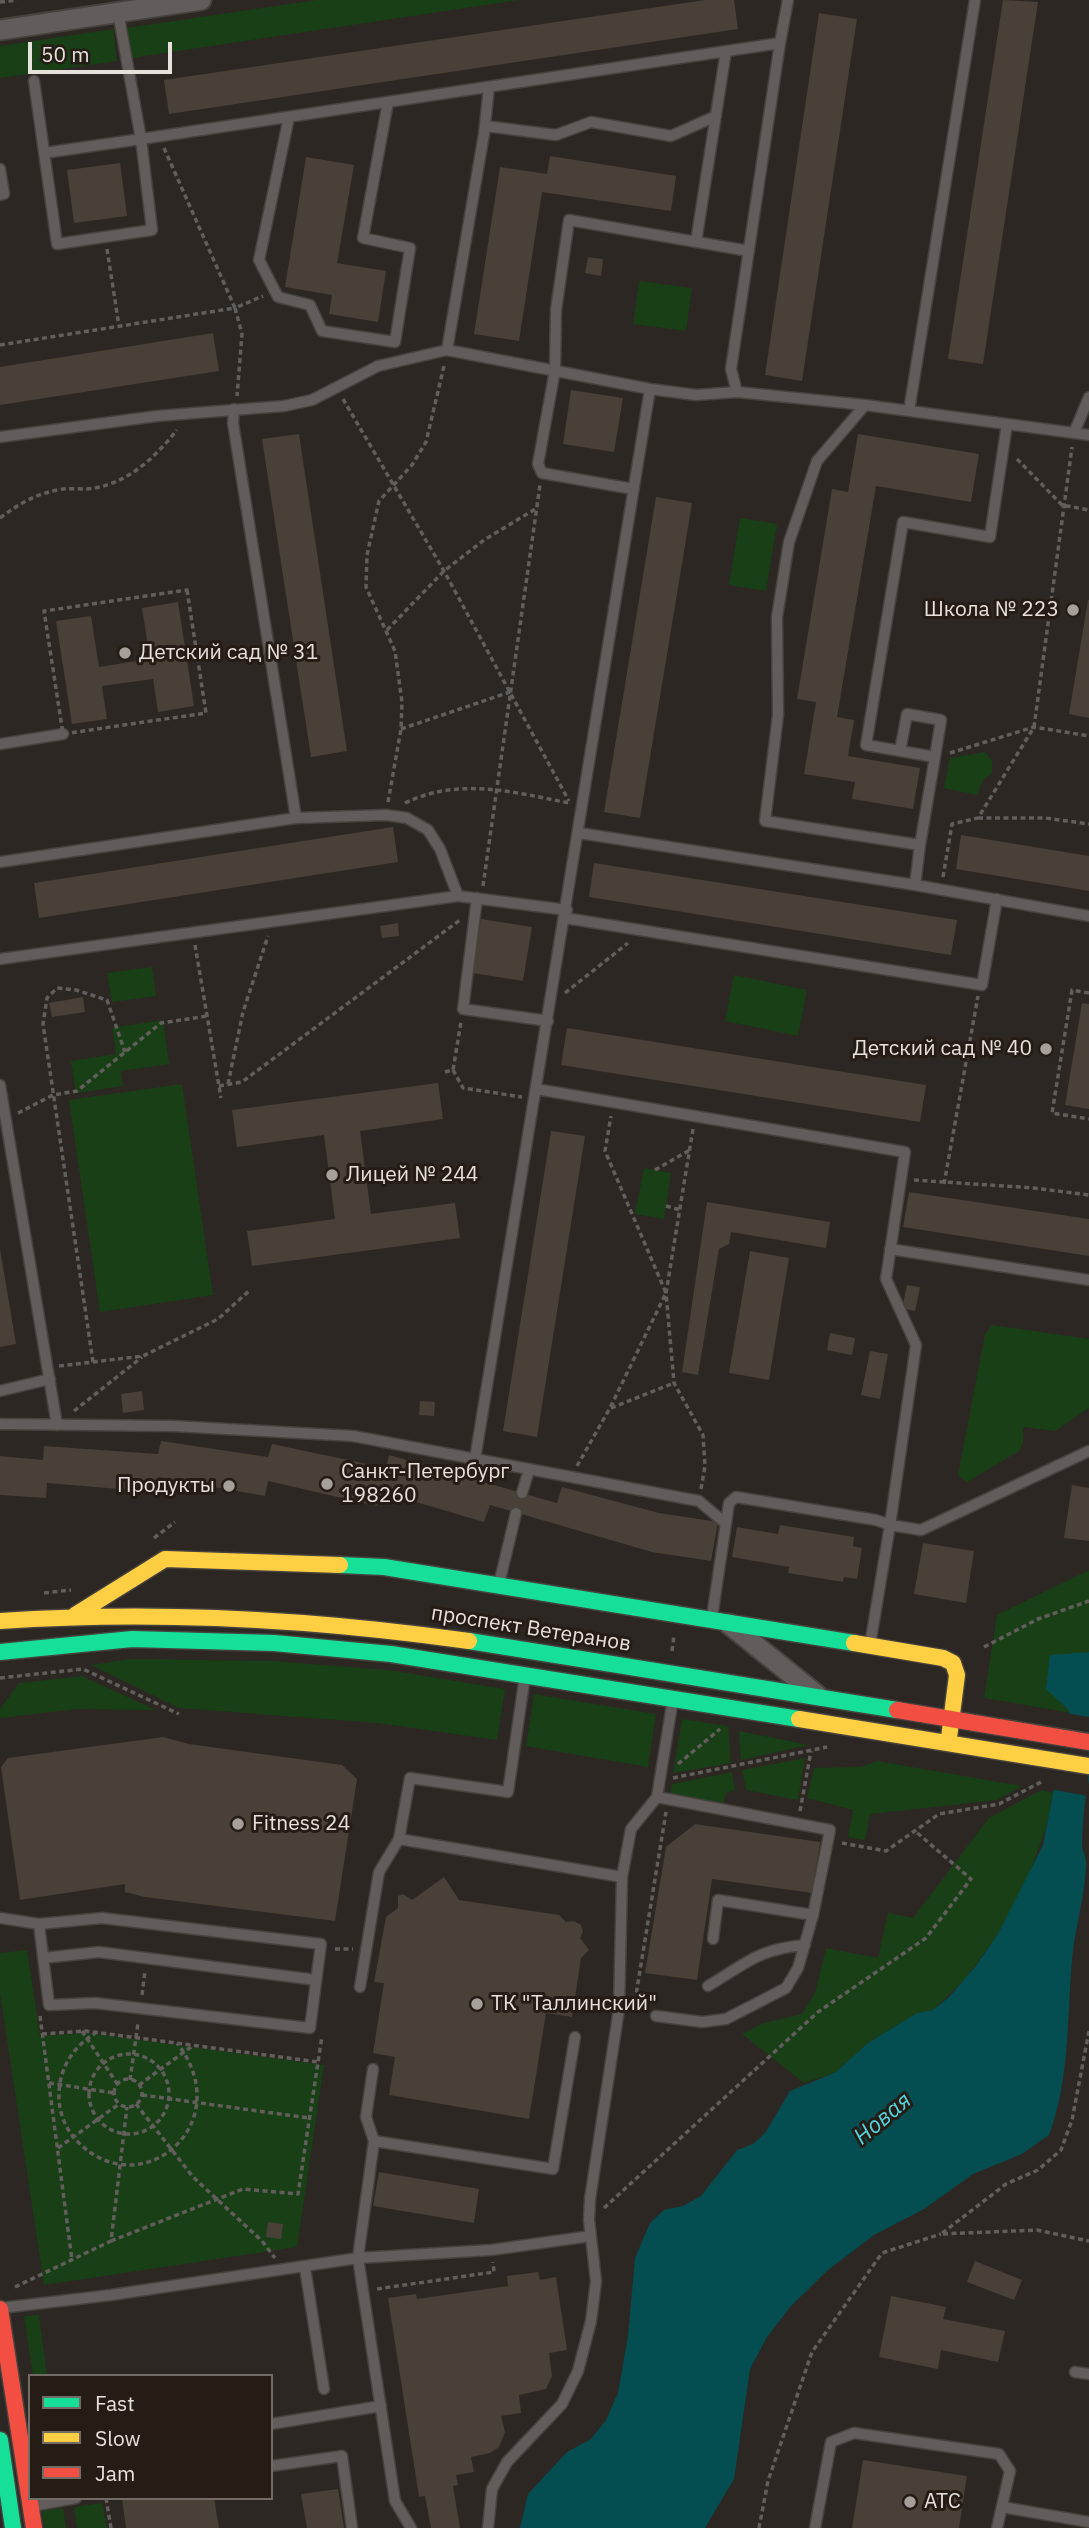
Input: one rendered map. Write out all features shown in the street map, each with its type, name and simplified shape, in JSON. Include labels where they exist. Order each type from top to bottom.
[{"type":"main road","points":[[75,1615],[165,1559],[384,1567],[943,1658],[953,1663],[957,1675],[948,1743]]},
{"type":"main road","name":"проспект Ветеранов","points":[[0,1621],[75,1615],[276,1618],[395,1629],[1089,1741]]},
{"type":"main road","points":[[0,1652],[132,1639],[274,1643],[391,1654],[1089,1766]]},
{"type":"main road","points":[[0,2309],[2,2335],[27,2463]]},
{"type":"main road","points":[[0,2440],[13,2528]]},
{"type":"main road","points":[[30,2500],[34,2528]]},
{"type":"street","points":[[0,30],[201,0]]},
{"type":"street","points":[[719,1621],[818,1696]]},
{"type":"lane","points":[[737,392],[731,369],[788,0]]},
{"type":"lane","points":[[909,411],[975,0]]},
{"type":"lane","points":[[34,80],[57,244],[152,230],[141,139],[118,12]]},
{"type":"lane","points":[[44,153],[780,43]]},
{"type":"lane","points":[[696,242],[726,51]]},
{"type":"lane","points":[[447,350],[485,127],[489,87]]},
{"type":"lane","points":[[289,117],[259,260],[278,297],[310,305],[322,331],[395,342],[410,248],[363,237],[388,102]]},
{"type":"lane","points":[[485,127],[556,135],[591,122],[671,136],[716,116]]},
{"type":"lane","points":[[0,169],[4,194],[0,195]]},
{"type":"lane","points":[[633,489],[542,473],[538,464],[555,370],[556,310],[569,220],[749,251]]},
{"type":"lane","points":[[0,437],[157,416],[284,406],[312,400],[338,390],[378,366],[447,350],[650,389],[696,395],[737,392],[865,405],[1089,435]]},
{"type":"lane","points":[[475,1459],[650,389]]},
{"type":"lane","points":[[1074,433],[1089,397]]},
{"type":"lane","points":[[865,405],[817,461],[789,542],[777,617],[778,715],[765,821],[920,845]]},
{"type":"lane","points":[[234,409],[233,423],[296,818]]},
{"type":"lane","points":[[935,757],[866,745],[903,522],[990,537],[1007,424]]},
{"type":"lane","points":[[900,751],[907,713],[941,720],[915,885]]},
{"type":"lane","points":[[0,744],[63,734]]},
{"type":"lane","points":[[0,862],[296,818],[386,815],[407,818],[428,830],[440,849],[458,896]]},
{"type":"lane","points":[[579,833],[997,898],[1089,916]]},
{"type":"lane","points":[[0,959],[458,896],[566,914],[643,931],[982,985],[997,898]]},
{"type":"lane","points":[[477,898],[463,1009],[548,1021]]},
{"type":"lane","points":[[0,1085],[57,1425]]},
{"type":"lane","points":[[535,1094],[695,1116],[905,1152],[886,1279],[916,1345],[870,1645]]},
{"type":"lane","points":[[890,1249],[1089,1280]]},
{"type":"lane","points":[[0,1391],[50,1379]]},
{"type":"lane","points":[[0,1424],[173,1426],[353,1436],[699,1502],[725,1523]]},
{"type":"lane","points":[[719,1621],[725,1523],[729,1503],[736,1497],[922,1530],[1089,1451]]},
{"type":"lane","points":[[522,1493],[528,1470]]},
{"type":"lane","points":[[499,1586],[516,1513]]},
{"type":"lane","points":[[360,1987],[379,1872],[399,1839],[411,1778],[508,1792],[525,1675]]},
{"type":"lane","points":[[488,2528],[492,2489],[507,2462],[562,2404],[578,2371],[591,2321],[596,2281],[590,2199],[619,2009],[622,1877],[631,1829],[657,1797],[673,1699]]},
{"type":"lane","points":[[656,2017],[702,2022],[726,2019],[768,2000],[786,1988],[798,1968],[813,1915],[830,1830],[657,1797]]},
{"type":"lane","points":[[399,1839],[622,1877]]},
{"type":"lane","points":[[713,1939],[718,1900],[813,1915]]},
{"type":"lane","points":[[0,1918],[39,1924],[102,1918],[321,1944],[310,2028],[95,2003],[49,2005],[39,1924]]},
{"type":"lane","points":[[708,1986],[760,1953],[775,1947],[804,1945]]},
{"type":"lane","points":[[43,1958],[99,1952],[316,1980]]},
{"type":"lane","points":[[374,2141],[553,2169],[575,2037]]},
{"type":"lane","points":[[373,2069],[366,2116],[374,2141],[358,2258],[395,2501],[411,2528]]},
{"type":"lane","points":[[0,2309],[305,2268],[358,2258],[491,2250],[591,2236]]},
{"type":"lane","points":[[305,2268],[324,2389]]},
{"type":"lane","points":[[1075,2372],[1089,2374]]},
{"type":"lane","points":[[273,2424],[380,2406]]},
{"type":"lane","points":[[815,2528],[831,2442],[854,2433],[999,2454],[1010,2471],[997,2528]]},
{"type":"lane","points":[[273,2466],[342,2456],[352,2528]]},
{"type":"lane","points":[[4,2466],[27,2463]]},
{"type":"lane","points":[[10,2510],[65,2500]]},
{"type":"lane","points":[[1002,2507],[1089,2522]]},
{"type":"path","points":[[0,2],[17,0]]},
{"type":"path","points":[[159,136],[236,308],[242,334],[241,369],[234,409]]},
{"type":"path","points":[[105,236],[120,327]]},
{"type":"path","points":[[0,345],[236,308],[275,291]]},
{"type":"path","points":[[386,815],[401,729],[402,702],[394,651],[366,587],[367,555],[379,500],[412,465],[426,442],[436,411],[447,350]]},
{"type":"path","points":[[338,390],[444,571],[570,803],[497,789],[429,791],[386,815]]},
{"type":"path","points":[[0,518],[33,495],[64,489],[95,488],[124,478],[152,460],[181,425]]},
{"type":"path","points":[[978,818],[1034,727],[1062,505],[1074,433]]},
{"type":"path","points":[[1004,445],[1062,505],[1089,510]]},
{"type":"path","points":[[477,898],[482,891],[542,473]]},
{"type":"path","points":[[387,630],[444,571],[484,540],[537,509]]},
{"type":"path","points":[[187,590],[206,713],[63,734],[44,611],[187,590]]},
{"type":"path","points":[[401,729],[510,692]]},
{"type":"path","points":[[935,757],[1034,727],[1089,736]]},
{"type":"path","points":[[941,889],[952,824],[978,818],[1045,818],[1089,824]]},
{"type":"path","points":[[228,1084],[243,1012],[273,920]]},
{"type":"path","points":[[219,1086],[242,1082],[460,920]]},
{"type":"path","points":[[193,931],[221,1098]]},
{"type":"path","points":[[551,1004],[643,931]]},
{"type":"path","points":[[944,1184],[975,1005],[982,985]]},
{"type":"path","points":[[93,1362],[43,1024],[47,998],[57,988],[76,990],[107,1000],[125,1052]]},
{"type":"path","points":[[1089,993],[1072,990],[1052,1113],[1089,1119]]},
{"type":"path","points":[[463,1009],[453,1070],[463,1088],[535,1094]]},
{"type":"path","points":[[6,1119],[53,1095],[77,1091],[161,1023],[207,1016]]},
{"type":"path","points":[[445,1072],[453,1070]]},
{"type":"path","points":[[570,1477],[610,1408],[666,1293],[605,1151],[613,1105]]},
{"type":"path","points":[[695,1116],[666,1293],[674,1383],[703,1435],[705,1466],[699,1502]]},
{"type":"path","points":[[655,1170],[690,1150]]},
{"type":"path","points":[[902,1178],[944,1184],[1034,1188],[1089,1195]]},
{"type":"path","points":[[666,1206],[681,1210]]},
{"type":"path","points":[[57,1425],[143,1356],[218,1319],[250,1290]]},
{"type":"path","points":[[48,1367],[143,1356]]},
{"type":"path","points":[[610,1408],[674,1383]]},
{"type":"path","points":[[153,1539],[175,1522]]},
{"type":"path","points":[[39,1594],[74,1590]]},
{"type":"path","points":[[984,1647],[1038,1619],[1089,1601]]},
{"type":"path","points":[[1,1679],[83,1670],[179,1714]]},
{"type":"path","points":[[660,1779],[727,1724]]},
{"type":"path","points":[[660,1779],[830,1747]]},
{"type":"path","points":[[798,1824],[811,1751]]},
{"type":"path","points":[[845,1843],[886,1851],[939,1814],[999,1804],[1039,1784]]},
{"type":"path","points":[[641,1964],[663,1827]]},
{"type":"path","points":[[601,2211],[818,2012],[926,1938],[971,1879],[915,1831]]},
{"type":"path","points":[[142,1996],[146,1965]]},
{"type":"path","points":[[130,2080],[139,2017]]},
{"type":"path","points":[[82,2031],[118,2085]]},
{"type":"path","points":[[941,2234],[1006,2184],[1038,2170],[1061,2150],[1072,2120],[1089,2031]]},
{"type":"path","points":[[97,2032],[87,2038],[68,2058],[59,2085],[61,2112],[73,2137],[94,2155],[121,2164],[148,2162],[172,2150],[189,2129],[198,2102],[196,2076],[177,2043]]},
{"type":"path","points":[[15,2287],[72,2260],[111,2241],[243,2189],[298,2194],[318,2062],[97,2032],[42,2034],[72,2260]]},
{"type":"path","points":[[139,2085],[192,2045]]},
{"type":"path","points":[[134,2054],[144,2057],[160,2069],[168,2088],[168,2098],[166,2109],[153,2126],[134,2133],[124,2133],[114,2131],[98,2119],[92,2110],[89,2090],[103,2063],[113,2057],[134,2054]]},
{"type":"path","points":[[114,2093],[118,2085],[130,2080]]},
{"type":"path","points":[[130,2080],[139,2085],[142,2095]]},
{"type":"path","points":[[49,2083],[114,2093]]},
{"type":"path","points":[[114,2093],[119,2104],[127,2107],[136,2104],[142,2095]]},
{"type":"path","points":[[142,2095],[309,2118]]},
{"type":"path","points":[[57,2148],[119,2104]]},
{"type":"path","points":[[136,2104],[172,2150],[268,2251]]},
{"type":"path","points":[[111,2241],[127,2107]]},
{"type":"path","points":[[759,2528],[768,2481],[812,2352],[882,2253],[941,2234],[1037,2230],[1089,2241]]},
{"type":"path","points":[[364,2291],[494,2272],[491,2250]]},
{"type":"path","points":[[106,2500],[111,2528]]},
{"type":"green space","points":[[316,0],[519,0],[131,58],[127,28]]},
{"type":"green space","points":[[113,29],[117,61],[0,78],[0,46]]},
{"type":"green space","points":[[639,281],[692,288],[686,331],[633,324]]},
{"type":"green space","points":[[740,518],[777,524],[766,591],[729,585]]},
{"type":"green space","points":[[985,752],[992,761],[992,773],[983,780],[977,795],[944,788],[950,758]]},
{"type":"green space","points":[[152,967],[156,996],[112,1002],[107,973]]},
{"type":"green space","points":[[734,975],[807,990],[798,1036],[725,1021]]},
{"type":"green space","points":[[163,1020],[169,1064],[121,1071],[123,1086],[76,1093],[71,1061],[116,1054],[112,1028]]},
{"type":"green space","points":[[182,1084],[213,1295],[100,1312],[69,1100]]},
{"type":"green space","points":[[644,1168],[671,1173],[664,1219],[635,1214]]},
{"type":"green space","points":[[992,1325],[1089,1339],[1089,1408],[1055,1431],[1023,1427],[1023,1443],[1019,1451],[967,1482],[958,1475],[985,1334]]},
{"type":"green space","points":[[1089,1570],[1089,1716],[984,1698],[997,1615]]},
{"type":"green space","points":[[131,1659],[272,1661],[388,1670],[505,1689],[497,1740],[377,1723],[179,1708],[91,1665]]},
{"type":"green space","points":[[82,1676],[156,1710],[77,1709],[0,1718],[0,1709],[19,1683]]},
{"type":"green space","points":[[534,1694],[656,1714],[648,1767],[526,1746]]},
{"type":"green space","points":[[682,1719],[728,1726],[731,1763],[673,1773]]},
{"type":"green space","points":[[739,1731],[809,1745],[741,1760]]},
{"type":"green space","points":[[805,1758],[798,1800],[746,1790],[742,1770]]},
{"type":"green space","points":[[877,1761],[1022,1786],[997,1800],[870,1814],[865,1840],[848,1837],[853,1810],[807,1798],[814,1768],[861,1767]]},
{"type":"green space","points":[[732,1772],[735,1790],[726,1793],[723,1805],[670,1795],[672,1784]]},
{"type":"green space","points":[[1041,1790],[1053,1793],[1046,1828],[1029,1875],[998,1934],[966,1978],[933,2010],[917,2013],[868,2043],[836,2072],[804,2083],[742,2034],[763,2023],[802,2014],[815,1993],[826,1948],[878,1958],[888,1913],[913,1918],[989,1818]]},
{"type":"green space","points":[[27,1950],[40,2036],[87,2033],[324,2065],[297,2247],[44,2285],[0,1993],[0,1953]]},
{"type":"green space","points":[[39,2315],[47,2374],[33,2374],[24,2316]]},
{"type":"green space","points":[[102,2503],[107,2528],[77,2528],[74,2507]]},
{"type":"green space","points":[[63,2508],[66,2528],[45,2528],[42,2511]]},
{"type":"water","name":"Новая","points":[[1089,1652],[1089,1780],[1082,1844],[1086,1862],[1085,1877],[1072,1959],[1061,2092],[1049,2135],[1022,2154],[973,2174],[924,2209],[874,2235],[828,2270],[791,2306],[767,2337],[750,2369],[734,2479],[705,2528],[520,2528],[528,2494],[567,2452],[591,2439],[606,2420],[618,2393],[628,2336],[635,2258],[650,2223],[664,2210],[683,2206],[701,2196],[737,2150],[753,2144],[765,2133],[790,2091],[836,2072],[868,2043],[917,2013],[933,2010],[949,1997],[975,1967],[998,1934],[1043,1845],[1069,1710],[1046,1689],[1050,1655]]},
{"type":"pier","points":[[1065,1713],[1089,1717],[1088,1796],[1050,1789]]},
{"type":"building","points":[[705,0],[734,0],[738,29],[169,114],[164,80]]},
{"type":"building","points":[[1003,0],[1038,2],[983,364],[948,359]]},
{"type":"building","points":[[819,13],[857,19],[802,381],[765,375]]},
{"type":"building","points":[[550,156],[676,176],[671,211],[542,192],[519,341],[474,334],[500,167],[547,174]]},
{"type":"building","points":[[306,157],[354,165],[337,263],[386,271],[378,322],[329,314],[332,295],[285,287]]},
{"type":"building","points":[[120,163],[127,216],[74,223],[67,170]]},
{"type":"building","points":[[588,257],[603,259],[601,276],[585,273]]},
{"type":"building","points":[[213,333],[219,371],[0,405],[0,367]]},
{"type":"building","points":[[571,390],[623,398],[614,452],[563,444]]},
{"type":"building","points":[[299,434],[347,751],[311,757],[262,439]]},
{"type":"building","points":[[858,434],[979,454],[971,502],[876,486],[837,717],[854,720],[848,756],[920,768],[913,809],[852,799],[855,782],[804,774],[816,702],[797,699],[832,489],[848,492]]},
{"type":"building","points":[[656,497],[692,503],[640,818],[604,812]]},
{"type":"building","points":[[1089,600],[1089,718],[1069,714]]},
{"type":"building","points":[[178,602],[194,706],[158,712],[153,679],[102,686],[107,719],[72,724],[56,621],[91,616],[99,667],[150,659],[142,608]]},
{"type":"building","points":[[393,827],[398,862],[39,918],[34,883]]},
{"type":"building","points":[[961,835],[1089,856],[1089,891],[956,869]]},
{"type":"building","points":[[594,863],[957,920],[951,955],[589,897]]},
{"type":"building","points":[[481,919],[532,927],[523,981],[472,973]]},
{"type":"building","points":[[398,923],[399,936],[382,938],[380,926]]},
{"type":"building","points":[[83,997],[85,1012],[52,1017],[49,1003]]},
{"type":"building","points":[[1082,1003],[1089,1004],[1089,1109],[1065,1105]]},
{"type":"building","points":[[567,1028],[926,1085],[920,1122],[561,1065]]},
{"type":"building","points":[[438,1083],[443,1119],[360,1131],[371,1214],[455,1203],[460,1238],[252,1266],[247,1231],[335,1219],[324,1135],[237,1147],[232,1110]]},
{"type":"building","points":[[551,1131],[585,1136],[537,1437],[503,1431]]},
{"type":"building","points":[[909,1192],[1089,1219],[1089,1256],[903,1227]]},
{"type":"building","points":[[707,1202],[830,1222],[826,1248],[731,1232],[729,1244],[719,1249],[698,1375],[682,1372]]},
{"type":"building","points":[[0,1249],[16,1344],[0,1347]]},
{"type":"building","points":[[750,1251],[789,1258],[769,1380],[729,1373]]},
{"type":"building","points":[[907,1285],[920,1287],[915,1311],[902,1308]]},
{"type":"building","points":[[830,1333],[855,1338],[852,1355],[827,1350]]},
{"type":"building","points":[[870,1351],[888,1354],[880,1399],[861,1395]]},
{"type":"building","points":[[142,1391],[144,1410],[123,1413],[121,1394]]},
{"type":"building","points":[[420,1401],[435,1402],[434,1416],[419,1415]]},
{"type":"building","points":[[161,1441],[268,1457],[272,1444],[386,1468],[389,1455],[557,1503],[562,1487],[659,1513],[718,1522],[711,1561],[652,1552],[490,1505],[484,1522],[382,1492],[377,1506],[268,1481],[265,1496],[158,1477],[155,1492],[47,1483],[46,1498],[0,1495],[0,1456],[43,1460],[44,1446],[158,1454]]},
{"type":"building","points":[[1072,1485],[1089,1488],[1089,1541],[1064,1538]]},
{"type":"building","points":[[780,1525],[854,1537],[853,1546],[862,1548],[857,1579],[844,1577],[843,1582],[788,1573],[789,1567],[732,1557],[737,1527],[778,1534]]},
{"type":"building","points":[[923,1543],[974,1551],[966,1603],[914,1594]]},
{"type":"building","points":[[163,1737],[189,1744],[342,1765],[357,1779],[335,1921],[145,1897],[125,1892],[125,1884],[20,1900],[1,1767],[8,1758]]},
{"type":"building","points":[[695,1824],[820,1842],[812,1893],[712,1879],[697,1980],[645,1973],[666,1847]]},
{"type":"building","name":"ТК \"Таллинский\"","points":[[444,1877],[459,1900],[559,1915],[566,1922],[574,1921],[581,1925],[583,1932],[580,1938],[589,1950],[581,1958],[572,2017],[546,2013],[529,2119],[389,2095],[395,2057],[373,2053],[384,1983],[374,1982],[386,1917],[398,1908],[398,1896],[403,1894],[412,1900]]},
{"type":"building","points":[[379,2172],[479,2189],[474,2223],[373,2206]]},
{"type":"building","points":[[268,2222],[283,2224],[281,2239],[266,2237]]},
{"type":"building","points":[[975,2261],[1022,2280],[1014,2300],[967,2282]]},
{"type":"building","points":[[538,2272],[540,2280],[556,2277],[567,2350],[549,2353],[552,2376],[546,2389],[519,2395],[521,2413],[501,2416],[505,2432],[499,2447],[490,2453],[471,2457],[474,2472],[456,2475],[458,2485],[453,2486],[460,2528],[431,2528],[425,2496],[419,2497],[388,2298],[416,2294],[417,2299],[508,2286],[507,2276]]},
{"type":"building","points":[[891,2296],[946,2307],[943,2319],[1005,2331],[998,2362],[941,2350],[938,2369],[879,2357]]},
{"type":"building","name":"АТС","points":[[863,2460],[967,2476],[959,2528],[852,2528]]},
{"type":"building","points":[[338,2489],[344,2528],[307,2528],[301,2494]]},
{"type":"building","points":[[122,2500],[214,2500],[219,2528],[126,2528]]},
{"type":"traffic: fast","points":[[340,1565],[384,1567],[854,1643]]},
{"type":"traffic: fast","points":[[0,1652],[132,1639],[274,1643],[391,1654],[799,1719]]},
{"type":"traffic: fast","points":[[469,1641],[897,1710]]},
{"type":"traffic: fast","points":[[0,2440],[13,2528]]},
{"type":"traffic: slow","points":[[75,1615],[165,1559],[340,1565]]},
{"type":"traffic: slow","points":[[0,1621],[118,1616],[235,1619],[352,1627],[469,1641]]},
{"type":"traffic: slow","points":[[854,1643],[943,1658],[953,1663],[957,1675],[949,1738]]},
{"type":"traffic: slow","points":[[799,1719],[1089,1766]]},
{"type":"traffic: jam","points":[[897,1710],[1089,1742]]},
{"type":"traffic: jam","points":[[0,2309],[28,2489]]},
{"type":"traffic: jam","points":[[30,2500],[34,2528]]},
{"type":"place","name":"Школа № 223","points":[[1073,610]]},
{"type":"place","name":"Детский сад № 31","points":[[125,653]]},
{"type":"place","name":"Детский сад № 40","points":[[1046,1049]]},
{"type":"place","name":"Лицей № 244","points":[[332,1175]]},
{"type":"place","name":"Санкт-Петербург 198260","points":[[327,1484]]},
{"type":"place","name":"Продукты","points":[[229,1486]]},
{"type":"place","name":"Fitness 24","points":[[238,1824]]},
{"type":"place","name":"ТК \"Таллинский\"","points":[[477,2004]]},
{"type":"place","name":"АТС","points":[[910,2502]]}]
